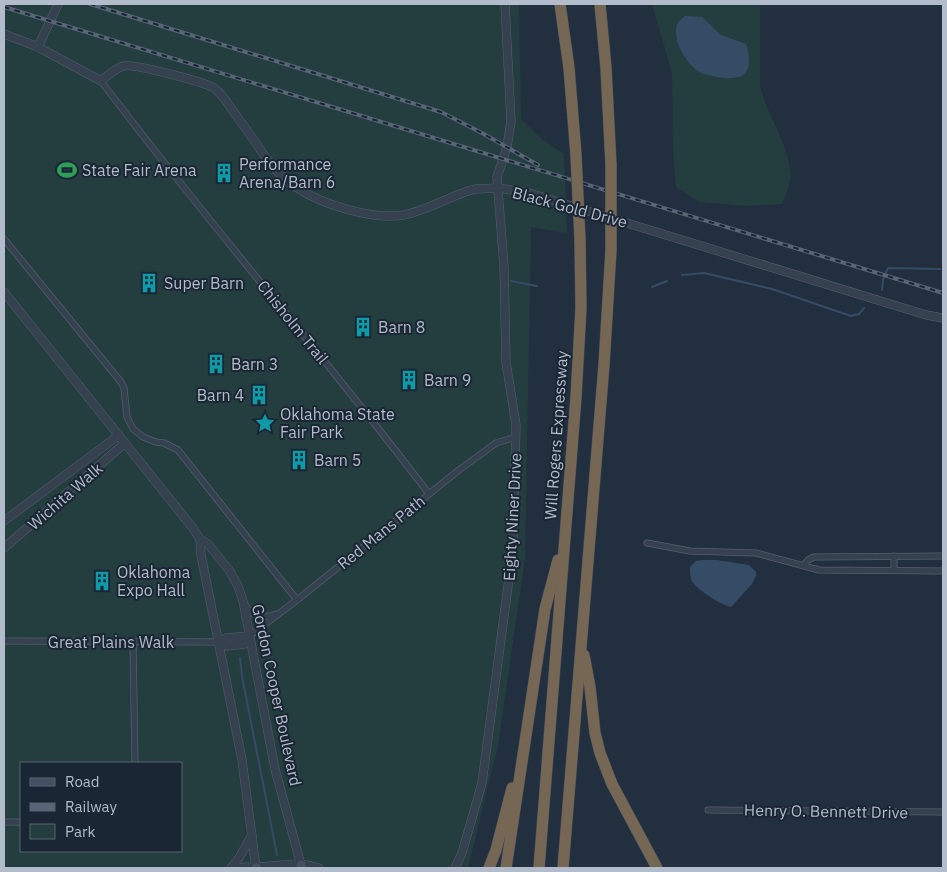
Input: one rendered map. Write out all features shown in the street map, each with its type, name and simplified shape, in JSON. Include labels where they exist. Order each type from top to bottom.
[{"type":"highway","name":"Will Rogers Expressway","points":[[539,868],[579,352],[580,240],[576,155],[569,68],[560,4]]},
{"type":"highway","points":[[563,868],[604,364],[611,250],[611,165],[606,68],[600,4]]},
{"type":"highway","points":[[506,868],[544,609],[565,533]]},
{"type":"highway","points":[[582,641],[595,733],[600,754],[612,784],[659,868]]},
{"type":"highway","points":[[489,868],[496,850],[508,798],[522,763]]},
{"type":"street","points":[[41,47],[58,4]]},
{"type":"street","name":"Eighty Niner Drive","points":[[455,868],[466,840],[485,767],[512,561],[516,436],[513,397],[506,362],[504,268],[497,177],[509,136],[510,121],[505,4]]},
{"type":"street","points":[[4,34],[41,47],[101,81]]},
{"type":"street","name":"Black Gold Drive","points":[[101,81],[121,67],[129,66],[166,73],[214,88],[281,175],[304,192],[351,210],[390,216],[403,215],[475,189],[498,188],[519,191],[926,315],[943,318]]},
{"type":"street","name":"Chisholm Trail","points":[[101,81],[157,155],[378,426],[429,494]]},
{"type":"street","points":[[4,239],[121,382],[124,388],[127,417],[133,428],[143,437],[164,443],[178,450],[297,600]]},
{"type":"street","name":"Gordon Cooper Boulevard","points":[[4,292],[192,526],[200,539],[208,544],[229,570],[238,586],[243,601],[275,768],[302,866]]},
{"type":"street","name":"Wichita Walk","points":[[4,522],[118,435]]},
{"type":"street","name":"Red Mans Path","points":[[250,636],[458,470],[496,443],[516,436]]},
{"type":"street","name":"Wichita Walk","points":[[4,548],[125,443]]},
{"type":"street","name":"Gordon Cooper Boulevard","points":[[200,539],[201,555],[242,760],[256,868]]},
{"type":"street","points":[[647,543],[690,551],[756,553],[819,570],[943,571]]},
{"type":"street","points":[[894,556],[894,570]]},
{"type":"street","points":[[804,565],[814,557],[943,556]]},
{"type":"street","points":[[851,557],[852,570]]},
{"type":"street","points":[[243,601],[248,610],[259,616],[281,613]]},
{"type":"street","name":"Great Plains Walk","points":[[4,641],[219,642],[226,638],[250,636]]},
{"type":"street","points":[[133,642],[135,762]]},
{"type":"street","name":"Henry O. Bennett Drive","points":[[708,810],[943,812]]},
{"type":"street","points":[[4,822],[20,822]]},
{"type":"street","points":[[231,868],[239,858],[252,834]]},
{"type":"street","points":[[240,868],[249,866],[256,868],[290,863],[319,868]]},
{"type":"green space","name":"Oklahoma State Fair Park","points":[[4,4],[519,4],[521,119],[542,139],[564,154],[567,233],[531,227],[525,559],[498,745],[468,868],[4,868]]},
{"type":"green space","points":[[652,4],[760,4],[760,85],[785,148],[790,170],[787,192],[782,204],[747,206],[699,202],[676,187],[673,151],[672,73]]},
{"type":"water","points":[[685,16],[702,17],[721,35],[746,44],[749,62],[745,73],[735,78],[717,77],[700,72],[693,67],[681,50],[676,37],[677,24]]},
{"type":"water","points":[[717,560],[749,565],[756,572],[756,576],[752,584],[731,607],[709,596],[693,583],[690,567],[696,561]]},
{"type":"waterway","points":[[882,290],[883,280],[888,268],[940,269]]},
{"type":"waterway","points":[[682,275],[704,273],[772,289],[851,316],[859,314],[864,308]]},
{"type":"waterway","points":[[511,281],[537,286]]},
{"type":"waterway","points":[[652,287],[667,281]]},
{"type":"waterway","points":[[240,658],[277,855]]},
{"type":"railway","points":[[90,4],[441,112],[538,165]]},
{"type":"railway","points":[[4,7],[943,293]]},
{"type":"place","name":"State Fair Arena","points":[[67,170]]},
{"type":"place","name":"Performance Arena/Barn 6","points":[[224,173]]},
{"type":"place","name":"Super Barn","points":[[149,283]]},
{"type":"place","name":"Barn 8","points":[[363,327]]},
{"type":"place","name":"Barn 3","points":[[216,364]]},
{"type":"place","name":"Barn 9","points":[[409,380]]},
{"type":"place","name":"Barn 4","points":[[259,395]]},
{"type":"place","name":"Oklahoma State Fair Park","points":[[265,423]]},
{"type":"place","name":"Barn 5","points":[[299,460]]},
{"type":"place","name":"Oklahoma Expo Hall","points":[[102,581]]}]
